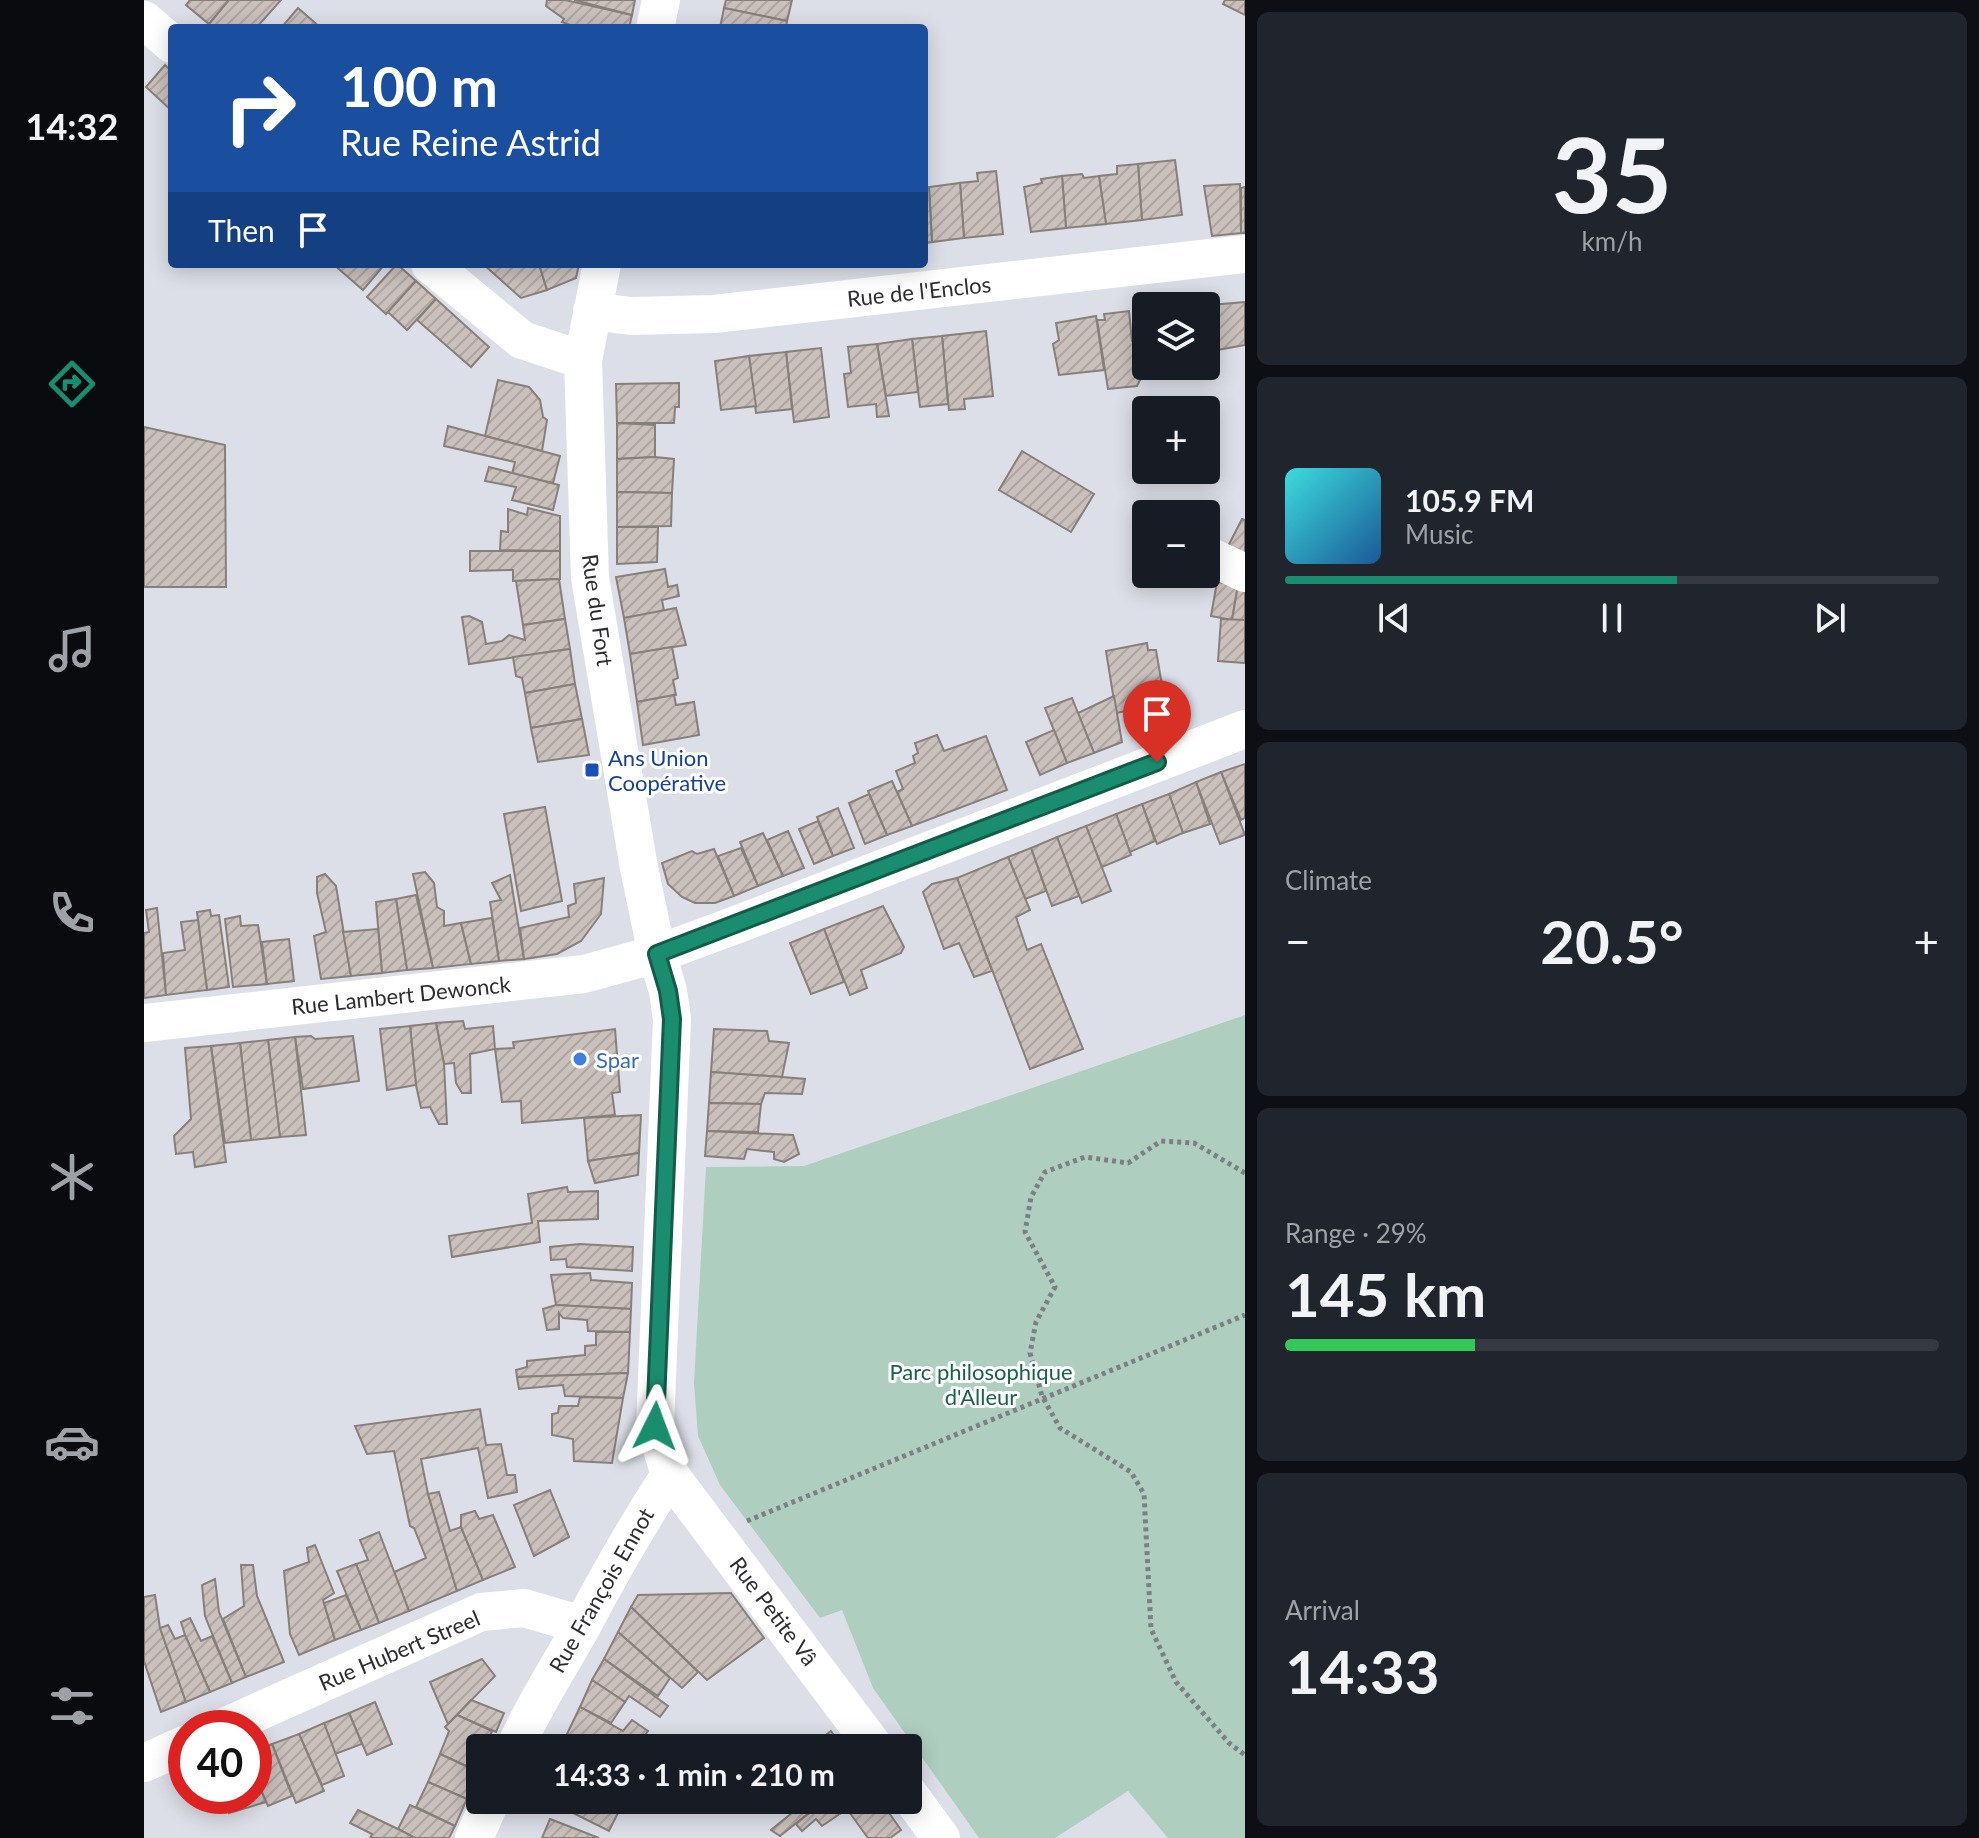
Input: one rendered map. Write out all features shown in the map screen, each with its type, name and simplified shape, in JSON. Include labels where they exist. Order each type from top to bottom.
[{"type":"street","points":[[656,24],[661,0]]},
{"type":"street","points":[[144,20],[168,41]]},
{"type":"street","name":"Rue de l'Enclos","points":[[592,311],[631,316],[714,314],[1245,254]]},
{"type":"street","points":[[435,268],[522,340],[583,360]]},
{"type":"street","name":"Rue du Fort","points":[[601,268],[583,360],[590,578],[657,954]]},
{"type":"street","points":[[1220,561],[1245,573]]},
{"type":"street","name":"Rue Lambert Dewonck","points":[[144,1023],[584,974],[657,954],[1245,729]]},
{"type":"street","points":[[657,954],[672,1019],[655,1426],[670,1475]]},
{"type":"street","name":"Rue François Ennot","points":[[521,1734],[534,1704],[582,1625],[616,1559],[670,1475]]},
{"type":"street","name":"Rue Petite Vâ","points":[[670,1475],[864,1734]]},
{"type":"street","name":"Rue Hubert Streel","points":[[262,1710],[481,1612],[524,1608],[582,1625]]},
{"type":"street","points":[[144,1763],[168,1752]]},
{"type":"street","points":[[922,1812],[941,1838]]},
{"type":"street","points":[[474,1838],[485,1814]]},
{"type":"path","points":[[1245,1173],[1194,1143],[1161,1141],[1128,1163],[1085,1157],[1045,1172],[1031,1197],[1025,1232],[1055,1287],[1036,1322],[1030,1353],[1042,1396],[1060,1428],[1131,1472],[1144,1494],[1151,1629],[1176,1682],[1229,1743],[1245,1755]]},
{"type":"path","points":[[755,1534],[747,1521],[1042,1396],[1245,1315]]},
{"type":"green space","name":"Parc philosophique d'Alleur","points":[[1245,1015],[1245,1838],[1168,1838],[1128,1791],[1055,1838],[979,1838],[922,1757],[922,1734],[906,1734],[873,1688],[842,1610],[820,1618],[720,1485],[698,1436],[694,1383],[706,1167],[804,1166]]},
{"type":"building","points":[[190,0],[229,0],[209,24],[186,5]]},
{"type":"building","points":[[229,0],[281,0],[260,24],[209,24]]},
{"type":"building","points":[[547,0],[565,0],[632,15],[630,24],[567,24],[546,6]]},
{"type":"building","points":[[574,0],[635,0],[632,15]]},
{"type":"building","points":[[726,0],[792,0],[787,21],[724,8]]},
{"type":"building","points":[[1225,0],[1245,0],[1245,15],[1223,4]]},
{"type":"building","points":[[298,8],[316,24],[284,24]]},
{"type":"building","points":[[724,8],[787,21],[787,24],[721,24]]},
{"type":"building","points":[[165,65],[168,68],[168,107],[146,87]]},
{"type":"building","points":[[1175,160],[1182,215],[1142,220],[1138,164]]},
{"type":"building","points":[[1138,164],[1142,220],[1106,224],[1099,176],[1117,174],[1117,166]]},
{"type":"building","points":[[996,171],[1003,234],[964,238],[960,183],[978,181],[977,173]]},
{"type":"building","points":[[1082,174],[1084,178],[1099,176],[1106,224],[1066,228],[1062,176]]},
{"type":"building","points":[[1062,176],[1066,228],[1031,232],[1024,187],[1042,183],[1041,179]]},
{"type":"building","points":[[960,183],[964,238],[932,242],[929,187]]},
{"type":"building","points":[[1240,184],[1241,233],[1212,236],[1204,186]]},
{"type":"building","points":[[928,187],[929,187],[932,242],[928,242]]},
{"type":"building","points":[[1245,187],[1245,233],[1241,233],[1241,188]]},
{"type":"building","points":[[338,268],[382,268],[363,290]]},
{"type":"building","points":[[393,268],[401,268],[416,281],[386,314],[367,297]]},
{"type":"building","points":[[487,268],[540,268],[547,290],[521,298]]},
{"type":"building","points":[[540,268],[578,268],[576,278],[547,290]]},
{"type":"building","points":[[416,281],[436,299],[407,330],[388,312]]},
{"type":"building","points":[[436,299],[489,347],[471,367],[417,320]]},
{"type":"building","points":[[1245,302],[1245,345],[1220,349],[1220,304]]},
{"type":"building","points":[[1129,311],[1132,380],[1140,380],[1137,386],[1108,389],[1097,320],[1105,320],[1104,314]]},
{"type":"building","points":[[1096,316],[1104,370],[1059,375],[1053,344],[1059,340],[1056,323]]},
{"type":"building","points":[[986,331],[993,396],[964,399],[965,409],[949,410],[942,336]]},
{"type":"building","points":[[942,336],[948,404],[920,407],[912,339]]},
{"type":"building","points":[[912,339],[918,392],[886,396],[877,344]]},
{"type":"building","points":[[877,344],[889,416],[877,417],[876,404],[848,407],[844,374],[851,373],[848,347]]},
{"type":"building","points":[[821,348],[829,417],[794,422],[786,352]]},
{"type":"building","points":[[786,352],[792,409],[756,413],[749,356]]},
{"type":"building","points":[[749,356],[756,406],[721,410],[715,361]]},
{"type":"building","points":[[498,380],[529,387],[540,400],[543,417],[547,420],[542,451],[485,436]]},
{"type":"building","points":[[679,383],[679,407],[675,407],[674,423],[617,423],[616,384]]},
{"type":"building","points":[[617,423],[655,425],[655,457],[617,459]]},
{"type":"building","points":[[448,426],[560,456],[553,483],[512,474],[515,462],[444,446]]},
{"type":"building","points":[[144,427],[225,445],[226,587],[144,587]]},
{"type":"building","points":[[1022,451],[1094,494],[1071,532],[999,490]]},
{"type":"building","points":[[617,459],[674,459],[672,493],[617,492]]},
{"type":"building","points":[[489,467],[559,485],[553,510],[512,500],[516,487],[485,481]]},
{"type":"building","points":[[617,492],[672,493],[671,526],[617,527]]},
{"type":"building","points":[[528,508],[560,516],[560,551],[500,550],[501,531],[508,532],[508,509],[527,515]]},
{"type":"building","points":[[1242,519],[1245,520],[1245,559],[1225,552]]},
{"type":"building","points":[[617,527],[658,527],[657,562],[617,564]]},
{"type":"building","points":[[470,551],[560,551],[560,579],[513,581],[513,570],[470,571]]},
{"type":"building","points":[[665,569],[668,587],[677,585],[679,596],[662,600],[664,611],[624,618],[616,577]]},
{"type":"building","points":[[559,579],[565,619],[523,625],[516,581]]},
{"type":"building","points":[[1220,582],[1238,585],[1232,620],[1211,616],[1216,588],[1220,588]]},
{"type":"building","points":[[1238,585],[1245,588],[1245,620],[1232,620]]},
{"type":"building","points":[[676,608],[686,645],[630,654],[624,618]]},
{"type":"building","points":[[469,616],[482,622],[486,644],[502,641],[509,635],[525,640],[523,625],[565,619],[570,649],[469,664],[462,617]]},
{"type":"building","points":[[1221,619],[1245,620],[1245,663],[1218,661]]},
{"type":"building","points":[[1147,643],[1148,650],[1156,650],[1165,703],[1116,713],[1106,651]]},
{"type":"building","points":[[672,647],[678,678],[673,680],[676,695],[637,702],[630,654]]},
{"type":"building","points":[[570,649],[575,684],[525,693],[522,678],[516,676],[513,657]]},
{"type":"building","points":[[575,684],[582,719],[531,728],[525,693]]},
{"type":"building","points":[[674,695],[676,705],[694,702],[699,735],[643,745],[637,702]]},
{"type":"building","points":[[1114,696],[1122,742],[1094,753],[1078,713]]},
{"type":"building","points":[[1072,698],[1094,753],[1067,763],[1045,708]]},
{"type":"building","points":[[582,719],[589,755],[538,762],[531,728]]},
{"type":"building","points":[[1054,730],[1067,763],[1040,775],[1026,742]]},
{"type":"building","points":[[937,735],[944,751],[986,736],[1007,790],[912,826],[897,792],[903,789],[896,771],[915,763],[913,756],[918,753],[915,743]]},
{"type":"building","points":[[1245,764],[1245,818],[1241,820],[1221,772]]},
{"type":"building","points":[[1221,772],[1245,835],[1220,844],[1196,782]]},
{"type":"building","points":[[892,781],[912,826],[887,835],[868,791]]},
{"type":"building","points":[[1196,782],[1210,824],[1183,833],[1169,794]]},
{"type":"building","points":[[869,794],[887,835],[865,844],[849,803]]},
{"type":"building","points":[[1169,794],[1183,833],[1157,844],[1142,804]]},
{"type":"building","points":[[1142,804],[1155,841],[1130,852],[1116,814]]},
{"type":"building","points":[[545,807],[562,901],[521,911],[504,814]]},
{"type":"building","points":[[838,808],[854,848],[833,856],[817,817]]},
{"type":"building","points":[[1116,814],[1131,855],[1102,867],[1086,826]]},
{"type":"building","points":[[818,821],[833,856],[814,864],[799,829]]},
{"type":"building","points":[[1086,826],[1111,891],[1082,903],[1057,837]]},
{"type":"building","points":[[788,831],[804,868],[783,876],[767,840]]},
{"type":"building","points":[[763,833],[783,876],[758,886],[740,842]]},
{"type":"building","points":[[1057,837],[1079,896],[1052,906],[1031,848]]},
{"type":"building","points":[[741,848],[758,886],[734,896],[718,856]]},
{"type":"building","points":[[1031,848],[1046,891],[1025,899],[1008,857]]},
{"type":"building","points":[[714,849],[734,896],[715,903],[695,903],[682,897],[668,884],[662,863],[692,851],[697,854]]},
{"type":"building","points":[[1008,857],[1030,910],[1016,917],[1027,950],[1041,944],[1083,1049],[1030,1069],[957,878]]},
{"type":"building","points":[[425,872],[434,883],[437,907],[444,911],[444,926],[461,923],[471,964],[433,968],[413,874]]},
{"type":"building","points":[[325,874],[336,886],[351,976],[321,979],[314,936],[326,932],[317,893],[317,877]]},
{"type":"building","points":[[510,875],[524,959],[499,961],[490,902],[501,900],[492,883]]},
{"type":"building","points":[[604,878],[601,914],[581,941],[557,954],[524,959],[520,928],[569,917],[568,906],[576,903],[574,884]]},
{"type":"building","points":[[957,878],[992,971],[974,977],[959,943],[944,949],[923,892],[932,884]]},
{"type":"building","points":[[416,895],[433,968],[407,970],[396,899]]},
{"type":"building","points":[[396,899],[407,970],[382,973],[376,902]]},
{"type":"building","points":[[883,906],[904,947],[901,953],[861,970],[867,988],[850,995],[824,929]]},
{"type":"building","points":[[157,908],[166,995],[144,998],[144,933],[149,932],[146,910]]},
{"type":"building","points":[[210,910],[211,916],[219,915],[229,987],[207,990],[197,912]]},
{"type":"building","points":[[240,916],[241,926],[258,925],[267,984],[233,987],[225,919]]},
{"type":"building","points":[[492,918],[499,961],[471,964],[461,923]]},
{"type":"building","points":[[198,920],[207,990],[166,995],[163,953],[185,950],[181,922]]},
{"type":"building","points":[[378,929],[382,973],[351,976],[343,932]]},
{"type":"building","points":[[824,929],[844,982],[811,994],[790,943]]},
{"type":"building","points":[[289,939],[294,981],[267,984],[262,942]]},
{"type":"building","points":[[463,1021],[465,1029],[493,1026],[495,1049],[470,1054],[471,1093],[462,1093],[456,1083],[454,1063],[444,1064],[436,1023]]},
{"type":"building","points":[[436,1023],[444,1064],[447,1124],[439,1124],[430,1107],[421,1108],[416,1085],[410,1026]]},
{"type":"building","points":[[410,1026],[416,1085],[387,1090],[380,1029]]},
{"type":"building","points":[[615,1029],[620,1092],[612,1093],[615,1115],[522,1123],[521,1101],[502,1102],[495,1049],[514,1048],[513,1042]]},
{"type":"building","points":[[714,1029],[767,1031],[769,1041],[789,1043],[782,1077],[711,1072]]},
{"type":"building","points":[[311,1036],[315,1039],[353,1036],[359,1081],[303,1089],[295,1037]]},
{"type":"building","points":[[295,1037],[306,1135],[280,1137],[268,1040]]},
{"type":"building","points":[[268,1040],[280,1137],[251,1140],[240,1043]]},
{"type":"building","points":[[240,1043],[251,1140],[225,1143],[211,1046]]},
{"type":"building","points":[[211,1046],[226,1162],[195,1167],[193,1152],[176,1154],[174,1136],[191,1119],[185,1048]]},
{"type":"building","points":[[711,1072],[805,1079],[802,1094],[765,1093],[761,1104],[709,1103]]},
{"type":"building","points":[[709,1103],[761,1104],[758,1132],[707,1131]]},
{"type":"building","points":[[641,1115],[639,1153],[588,1161],[584,1118]]},
{"type":"building","points":[[707,1131],[793,1135],[799,1154],[784,1162],[774,1159],[774,1152],[747,1149],[744,1159],[705,1156]]},
{"type":"building","points":[[639,1153],[638,1175],[595,1183],[588,1161]]},
{"type":"building","points":[[567,1187],[568,1192],[598,1191],[598,1219],[538,1221],[540,1242],[452,1257],[449,1236],[532,1223],[528,1194]]},
{"type":"building","points":[[580,1244],[633,1247],[632,1271],[567,1267],[566,1259],[551,1260],[550,1247]]},
{"type":"building","points":[[590,1273],[591,1280],[632,1283],[631,1309],[556,1305],[551,1275]]},
{"type":"building","points":[[556,1305],[631,1309],[630,1332],[588,1331],[587,1320],[563,1318],[559,1313],[559,1329],[547,1330],[543,1309]]},
{"type":"building","points":[[596,1332],[630,1332],[628,1373],[517,1377],[516,1370],[527,1367],[527,1361],[585,1355],[585,1346],[596,1345]]},
{"type":"building","points":[[628,1373],[623,1398],[565,1396],[563,1385],[519,1389],[517,1377]]},
{"type":"building","points":[[580,1397],[623,1398],[612,1463],[574,1461],[573,1439],[552,1435],[552,1414],[558,1413],[559,1406],[578,1406]]},
{"type":"building","points":[[480,1409],[486,1445],[501,1444],[507,1475],[515,1475],[517,1492],[488,1498],[478,1448],[421,1459],[428,1494],[457,1591],[409,1611],[394,1572],[426,1558],[414,1528],[410,1526],[394,1451],[367,1454],[355,1426]]},
{"type":"building","points":[[550,1490],[569,1537],[534,1556],[514,1505]]},
{"type":"building","points":[[439,1492],[450,1531],[461,1527],[483,1580],[457,1591],[428,1494]]},
{"type":"building","points":[[475,1511],[479,1519],[493,1515],[515,1567],[483,1580],[461,1527],[461,1515]]},
{"type":"building","points":[[379,1532],[409,1611],[379,1623],[356,1564],[368,1560],[360,1540]]},
{"type":"building","points":[[315,1545],[334,1593],[323,1600],[335,1640],[299,1655],[290,1634],[284,1571],[309,1562],[307,1548]]},
{"type":"building","points":[[356,1564],[379,1623],[361,1630],[337,1571]]},
{"type":"building","points":[[241,1565],[253,1565],[257,1596],[284,1662],[246,1677],[223,1619],[244,1606]]},
{"type":"building","points":[[215,1579],[219,1612],[246,1677],[232,1683],[205,1616],[202,1585]]},
{"type":"building","points":[[731,1593],[764,1638],[707,1680],[631,1607],[638,1595]]},
{"type":"building","points":[[155,1595],[160,1628],[186,1702],[161,1712],[144,1661],[144,1597]]},
{"type":"building","points":[[346,1595],[361,1630],[335,1640],[324,1603]]},
{"type":"building","points":[[631,1607],[698,1672],[682,1688],[618,1632]]},
{"type":"building","points":[[190,1618],[201,1641],[212,1636],[232,1683],[210,1692],[181,1622]]},
{"type":"building","points":[[168,1625],[175,1639],[185,1635],[210,1692],[186,1702],[160,1628]]},
{"type":"building","points":[[618,1632],[670,1678],[658,1696],[604,1659]]},
{"type":"building","points":[[482,1659],[495,1676],[448,1724],[430,1682]]},
{"type":"building","points":[[604,1659],[668,1706],[660,1717],[629,1696],[625,1702],[592,1680]]},
{"type":"building","points":[[592,1680],[625,1702],[611,1723],[580,1707]]},
{"type":"building","points":[[471,1700],[504,1713],[496,1732],[457,1715]]},
{"type":"building","points":[[375,1702],[392,1744],[367,1755],[349,1713]]},
{"type":"building","points":[[580,1707],[623,1731],[632,1720],[648,1731],[646,1734],[567,1734]]},
{"type":"building","points":[[349,1713],[362,1744],[335,1754],[324,1723]]},
{"type":"building","points":[[457,1715],[492,1731],[491,1734],[466,1734],[466,1766],[440,1754],[449,1731],[445,1727]]},
{"type":"building","points":[[324,1723],[344,1776],[322,1785],[299,1734]]},
{"type":"building","points":[[299,1734],[324,1791],[296,1803],[272,1744]]},
{"type":"building","points":[[272,1744],[292,1796],[272,1804]]},
{"type":"building","points":[[440,1754],[466,1766],[466,1799],[428,1782]]},
{"type":"building","points":[[428,1782],[466,1799],[455,1826],[416,1807]]},
{"type":"building","points":[[410,1805],[455,1826],[449,1838],[415,1838],[398,1829]]},
{"type":"building","points":[[358,1810],[415,1838],[370,1838],[372,1834],[350,1823]]},
{"type":"building","points":[[575,1814],[618,1814],[609,1831]]},
{"type":"building","points":[[791,1814],[808,1814],[780,1836],[771,1830]]},
{"type":"building","points":[[808,1814],[840,1814],[822,1826],[816,1819],[802,1831],[796,1824]]},
{"type":"building","points":[[851,1814],[890,1814],[901,1830],[890,1838],[868,1838]]},
{"type":"building","points":[[550,1819],[599,1838],[542,1838]]},
{"type":"place","name":"Ans Union Coopérative","points":[[592,770]]},
{"type":"place","name":"Spar","points":[[580,1059]]},
{"type":"route","points":[[655,1426],[672,1019],[657,954],[1157,762]]}]
